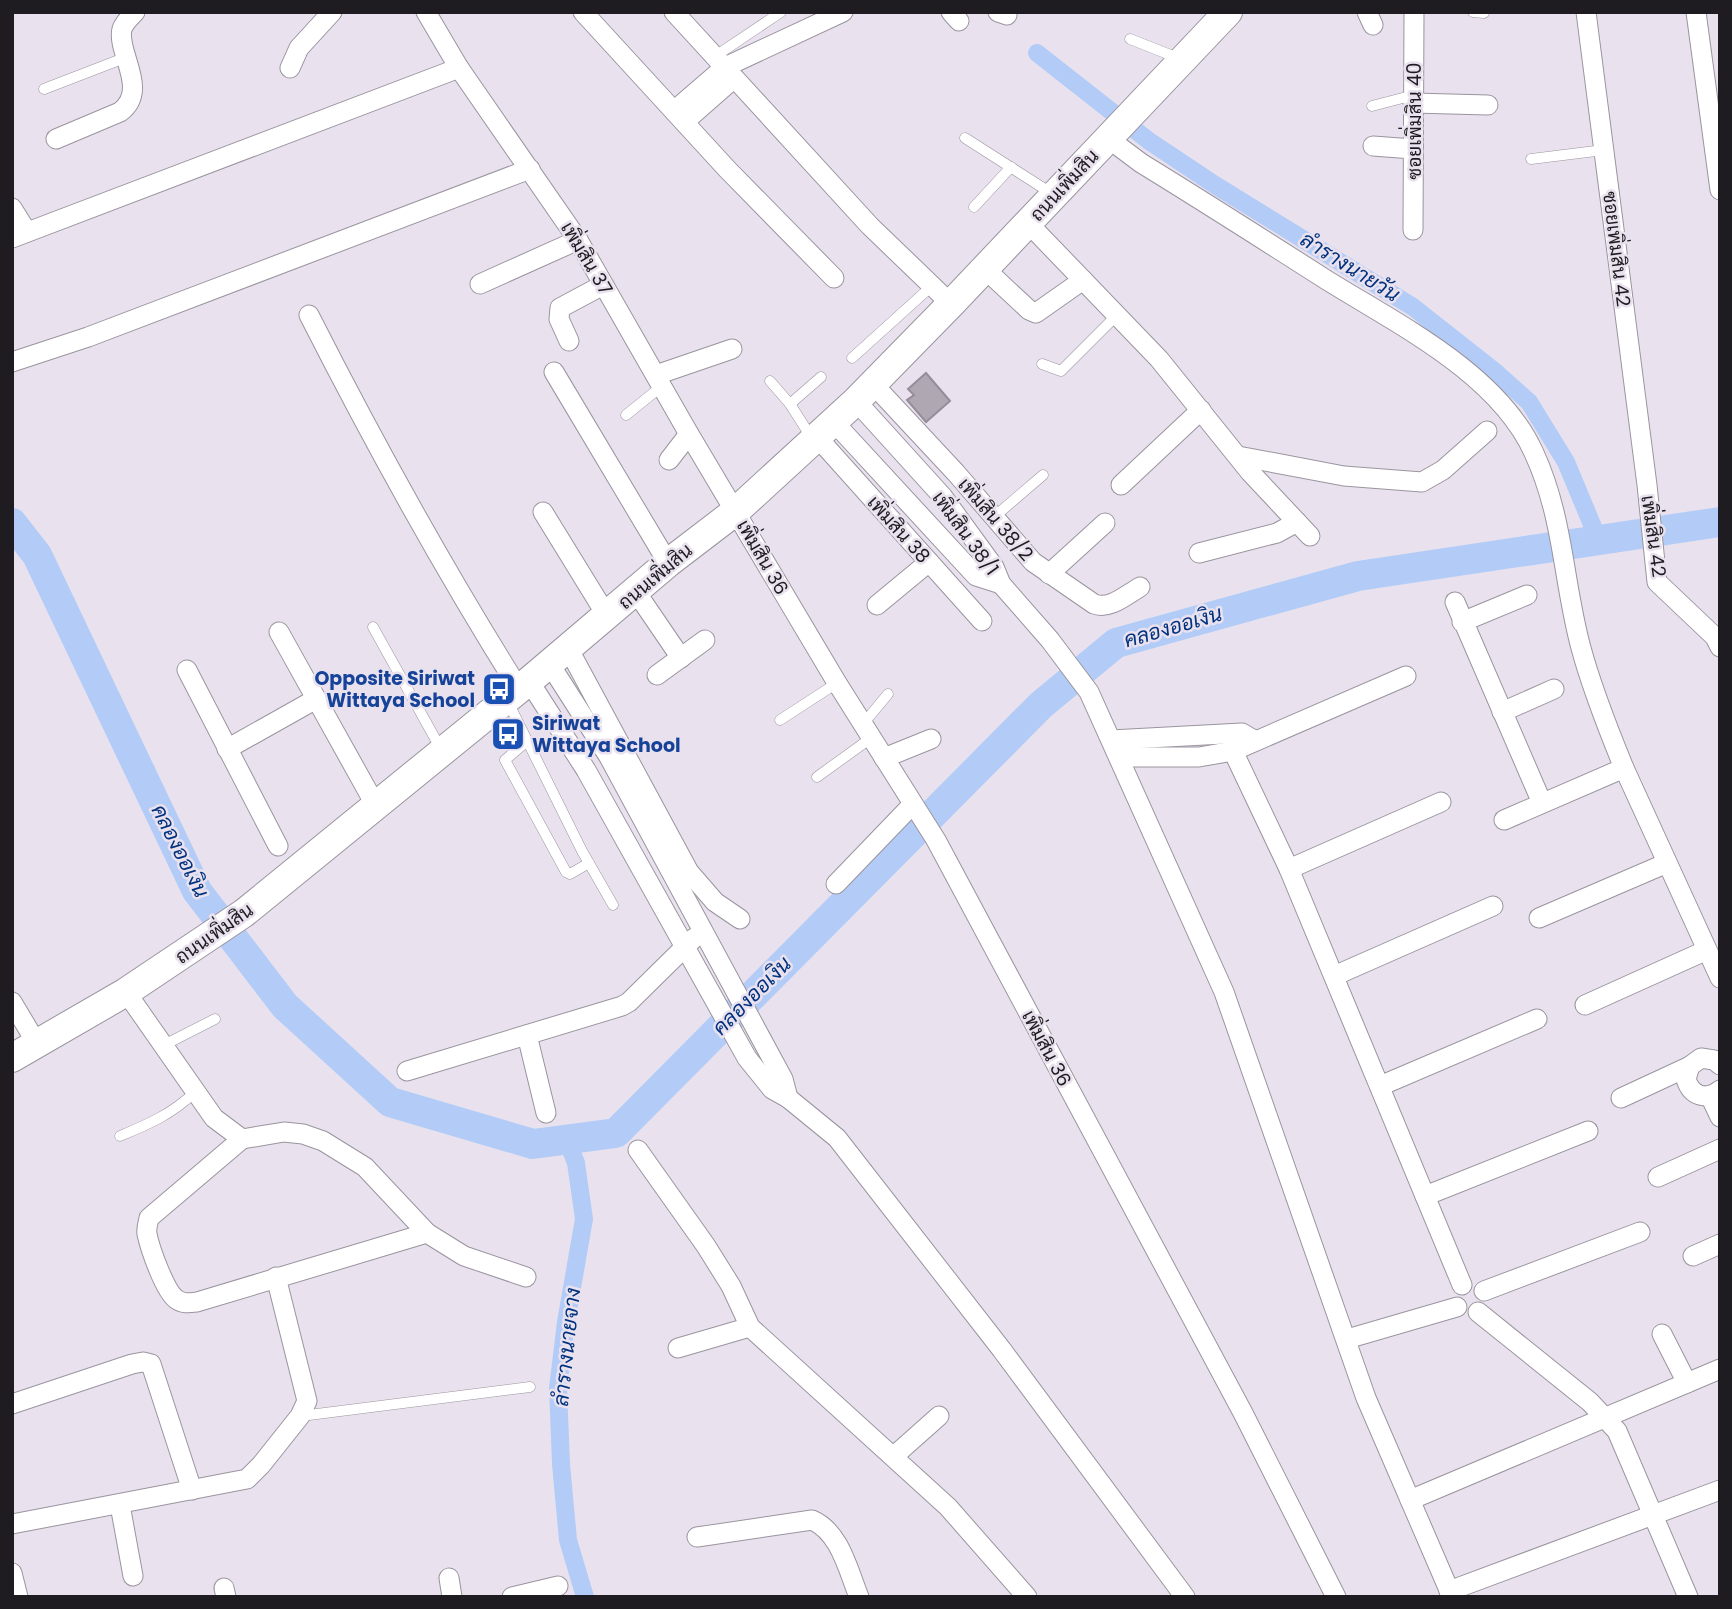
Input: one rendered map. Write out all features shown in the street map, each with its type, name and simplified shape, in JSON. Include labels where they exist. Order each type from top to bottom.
[{"type":"street","points":[[56,139],[129,106],[132,100],[131,72],[121,34],[122,27],[135,12]]},
{"type":"street","points":[[290,68],[299,48],[332,12]]},
{"type":"street","name":"เพิ่มสิน 37","points":[[425,12],[459,68],[578,240],[736,511]]},
{"type":"street","points":[[583,12],[834,278]]},
{"type":"street","points":[[674,12],[870,226],[942,294]]},
{"type":"street","points":[[679,116],[724,67],[843,12]]},
{"type":"street","name":"ถนนเพิ่มสิน","points":[[12,1058],[126,992],[244,913],[736,511],[864,392],[942,294],[985,269],[1228,12]]},
{"type":"street","name":"ซอยเพิ่มสิน 40","points":[[1413,230],[1414,12]]},
{"type":"street","name":"ซอยเพิ่มสิน 42","points":[[1586,12],[1647,485]]},
{"type":"street","points":[[1696,12],[1720,190]]},
{"type":"street","points":[[12,208],[20,235],[459,68]]},
{"type":"street","points":[[1413,99],[1488,104]]},
{"type":"street","points":[[1119,127],[1141,163],[1409,331],[1469,373],[1493,394],[1517,421],[1534,454],[1559,524],[1581,647],[1624,768],[1720,978]]},
{"type":"street","points":[[1373,146],[1413,149]]},
{"type":"street","points":[[12,362],[88,337],[530,169]]},
{"type":"street","points":[[1028,223],[1159,359],[1238,456],[1304,529],[1277,533],[1199,553]]},
{"type":"street","points":[[480,284],[578,240]]},
{"type":"street","points":[[985,269],[1029,310],[1036,313],[1083,280]]},
{"type":"street","points":[[569,341],[559,319],[560,308],[603,285]]},
{"type":"street","points":[[309,316],[364,424],[456,587],[609,757],[724,971],[756,1053]]},
{"type":"street","points":[[659,381],[732,349]]},
{"type":"street","points":[[554,372],[668,564]]},
{"type":"street","name":"เพิ่มสิน 38/2","points":[[864,392],[994,517],[1033,562],[1049,574],[1101,607],[1140,587]]},
{"type":"street","name":"เพิ่มสิน 38/1","points":[[864,392],[994,567],[1001,584]]},
{"type":"street","points":[[1121,485],[1201,410]]},
{"type":"street","points":[[1238,456],[1344,476],[1422,482],[1443,470],[1487,432]]},
{"type":"street","name":"เพิ่มสิน 38/1","points":[[821,433],[944,541],[976,576],[1001,584]]},
{"type":"street","name":"เพิ่มสิน 38","points":[[821,433],[982,621]]},
{"type":"street","points":[[669,460],[689,434]]},
{"type":"street","name":"เพิ่มสิน 42","points":[[1647,485],[1657,582],[1715,637],[1720,647]]},
{"type":"street","name":"เพิ่มสิน 36","points":[[736,511],[837,683],[936,840],[1243,1413],[1336,1597]]},
{"type":"street","points":[[543,512],[607,616]]},
{"type":"street","points":[[1049,574],[1105,523]]},
{"type":"street","points":[[944,541],[964,526]]},
{"type":"street","points":[[877,605],[929,562]]},
{"type":"street","points":[[1001,584],[1050,640],[1089,692],[1224,992],[1366,1398],[1451,1594],[1651,1514],[1720,1490]]},
{"type":"street","points":[[636,592],[681,658]]},
{"type":"street","points":[[1462,622],[1527,595]]},
{"type":"street","points":[[1455,602],[1542,803]]},
{"type":"street","points":[[279,632],[376,806]]},
{"type":"street","points":[[657,675],[705,640]]},
{"type":"street","points":[[187,670],[278,846]]},
{"type":"street","points":[[534,676],[689,872],[715,902],[740,919]]},
{"type":"street","points":[[534,676],[706,984],[756,1053],[783,1079],[788,1098],[837,1138],[1002,1350],[1185,1597]]},
{"type":"street","points":[[1115,748],[1199,757],[1233,751],[1406,676]]},
{"type":"street","points":[[1503,712],[1555,689]]},
{"type":"street","points":[[227,749],[316,699]]},
{"type":"street","points":[[1115,748],[1242,733],[1254,740]]},
{"type":"street","points":[[884,758],[931,739]]},
{"type":"street","points":[[1233,751],[1289,869],[1462,1285]]},
{"type":"street","points":[[1504,820],[1624,768]]},
{"type":"street","points":[[1289,869],[1441,802]]},
{"type":"street","points":[[836,884],[914,806]]},
{"type":"street","points":[[1539,918],[1667,863]]},
{"type":"street","points":[[1334,976],[1493,906]]},
{"type":"street","points":[[407,1071],[629,1002],[684,946],[703,931]]},
{"type":"street","points":[[1585,1005],[1707,950]]},
{"type":"street","points":[[126,992],[214,1118],[242,1139]]},
{"type":"street","points":[[12,1002],[37,1044]]},
{"type":"street","points":[[1380,1086],[1537,1018]]},
{"type":"street","points":[[527,1035],[546,1112]]},
{"type":"street","points":[[1621,1098],[1690,1066],[1701,1058],[1718,1056]]},
{"type":"street","points":[[1690,1066],[1686,1079],[1691,1091],[1703,1097],[1715,1093],[1720,1117]]},
{"type":"street","points":[[1425,1196],[1588,1131]]},
{"type":"street","points":[[427,1233],[185,1304],[171,1294],[147,1232],[149,1218],[242,1139],[284,1132],[303,1134],[323,1141],[365,1167],[427,1233],[464,1256],[526,1277]]},
{"type":"street","points":[[1658,1177],[1720,1149]]},
{"type":"street","points":[[638,1150],[706,1246],[731,1286],[750,1327],[948,1507],[1027,1597]]},
{"type":"street","points":[[1484,1291],[1640,1232]]},
{"type":"street","points":[[1693,1256],[1720,1244]]},
{"type":"street","points":[[12,1524],[247,1479],[300,1416],[307,1401],[276,1277]]},
{"type":"street","points":[[1474,1284],[1484,1291],[1486,1303],[1478,1312],[1466,1314],[1457,1307],[1455,1295],[1462,1285],[1474,1284]]},
{"type":"street","points":[[1347,1339],[1457,1307]]},
{"type":"street","points":[[1478,1312],[1590,1402],[1617,1432],[1688,1597]]},
{"type":"street","points":[[678,1348],[750,1327]]},
{"type":"street","points":[[1662,1334],[1687,1383]]},
{"type":"street","points":[[12,1404],[132,1364],[151,1364],[192,1490]]},
{"type":"street","points":[[1410,1500],[1720,1369]]},
{"type":"street","points":[[894,1457],[939,1416]]},
{"type":"street","points":[[120,1505],[133,1576]]},
{"type":"street","points":[[697,1537],[811,1520],[825,1525],[836,1540],[859,1597]]},
{"type":"street","points":[[12,1573],[18,1597]]},
{"type":"street","points":[[512,1597],[558,1586]]},
{"type":"lane","points":[[724,67],[781,12]]},
{"type":"lane","points":[[1130,39],[1182,60]]},
{"type":"lane","points":[[44,89],[127,57]]},
{"type":"lane","points":[[1372,106],[1413,99]]},
{"type":"lane","points":[[965,138],[1055,195]]},
{"type":"lane","points":[[1531,159],[1604,150]]},
{"type":"lane","points":[[974,206],[1011,167]]},
{"type":"lane","points":[[852,358],[942,294]]},
{"type":"lane","points":[[1042,364],[1061,371],[1116,315]]},
{"type":"lane","points":[[790,404],[821,377]]},
{"type":"lane","points":[[626,415],[659,381]]},
{"type":"lane","points":[[770,381],[821,433]]},
{"type":"lane","points":[[994,517],[1043,475]]},
{"type":"lane","points":[[373,627],[442,751]]},
{"type":"lane","points":[[534,676],[526,742],[613,905]]},
{"type":"lane","points":[[780,720],[837,683]]},
{"type":"lane","points":[[817,777],[867,731],[888,694]]},
{"type":"lane","points":[[526,742],[505,760],[566,872],[570,874],[589,863]]},
{"type":"lane","points":[[164,1045],[215,1019]]},
{"type":"lane","points":[[120,1136],[155,1122],[178,1108],[195,1092]]},
{"type":"lane","points":[[300,1416],[530,1387]]},
{"type":"building","points":[[926,373],[950,401],[926,422],[907,400],[914,395],[908,389]]},
{"type":"waterway","name":"ลำรางนายวัน","points":[[1037,53],[1149,141],[1215,185],[1413,307],[1493,370],[1529,402],[1566,462],[1598,539]]},
{"type":"waterway","name":"คลองออเงิน","points":[[12,523],[37,555],[197,891],[285,1006],[390,1102],[533,1144],[616,1133],[1041,705],[1116,643],[1358,576],[1720,522]]},
{"type":"waterway","name":"ลำรางนายจาง","points":[[567,1140],[576,1163],[584,1219],[566,1322],[558,1388],[568,1540],[585,1597]]},
{"type":"place","name":"Opposite Siriwat Wittaya School","points":[[499,689]]},
{"type":"place","name":"Siriwat Wittaya School","points":[[508,734]]}]
